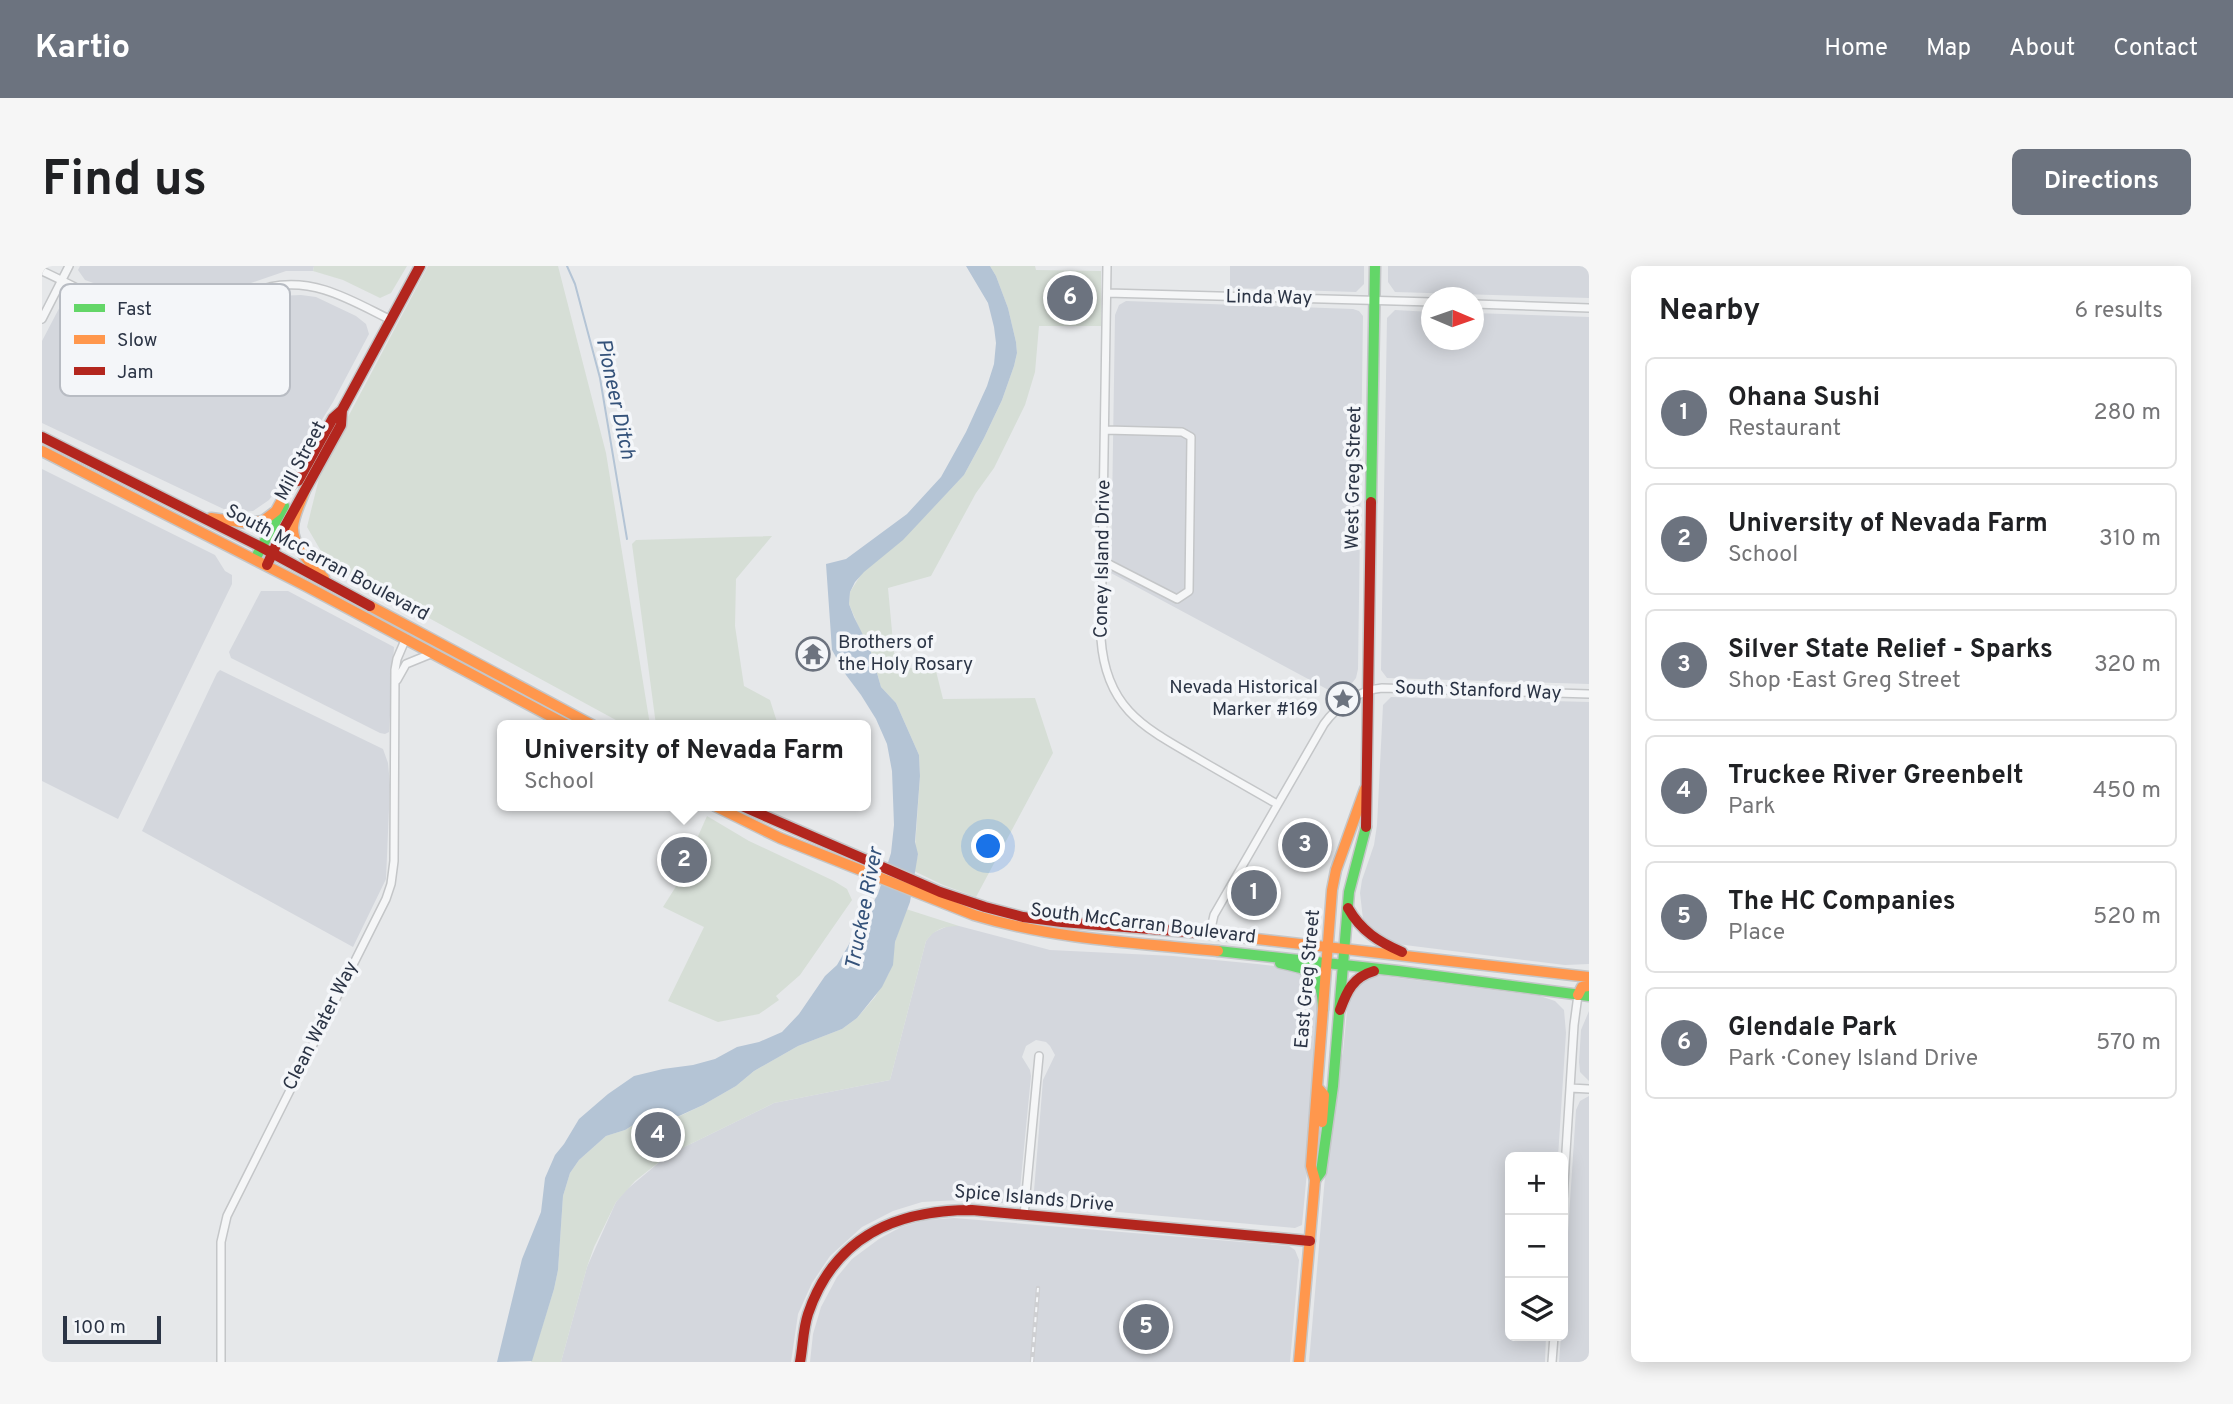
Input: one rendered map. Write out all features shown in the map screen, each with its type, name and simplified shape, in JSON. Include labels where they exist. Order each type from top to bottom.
[{"type":"main road","name":"Mill Street","points":[[255,559],[333,418],[342,410],[420,266]]},
{"type":"main road","name":"West Greg Street","points":[[1368,690],[1376,266]]},
{"type":"main road","name":"Mill Street","points":[[267,565],[341,425],[342,410]]},
{"type":"main road","name":"South McCarran Boulevard","points":[[42,437],[261,547],[583,720]]},
{"type":"main road","name":"South McCarran Boulevard","points":[[42,451],[434,652],[558,720]]},
{"type":"main road","points":[[198,515],[247,523],[264,520],[276,510],[289,487],[301,476]]},
{"type":"main road","points":[[305,490],[293,534],[306,555],[331,584]]},
{"type":"main road","name":"East Greg Street","points":[[1315,1180],[1321,1172],[1325,1142],[1352,877],[1367,822],[1368,690]]},
{"type":"main road","name":"East Greg Street","points":[[1300,1362],[1315,1180],[1311,1166],[1332,890],[1336,870],[1366,785]]},
{"type":"main road","name":"South McCarran Boulevard","points":[[725,811],[780,838],[866,866]]},
{"type":"main road","name":"South McCarran Boulevard","points":[[752,811],[974,915],[1031,929],[1097,939],[1344,964],[1583,995]]},
{"type":"main road","name":"South McCarran Boulevard","points":[[929,892],[1032,918],[1210,933],[1589,977]]},
{"type":"main road","points":[[1348,908],[1357,925],[1368,934],[1411,956]]},
{"type":"main road","points":[[1223,950],[1312,971],[1318,976],[1322,986],[1323,1009]]},
{"type":"main road","points":[[1340,1010],[1353,980],[1369,972],[1389,970]]},
{"type":"main road","points":[[1583,995],[1582,987],[1589,986]]},
{"type":"main road","points":[[1318,1087],[1324,1095],[1322,1121],[1325,1142]]},
{"type":"main road","name":"Spice Islands Drive","points":[[800,1362],[806,1324],[818,1292],[830,1272],[845,1254],[873,1232],[904,1217],[937,1210],[966,1209],[1310,1241]]},
{"type":"street","points":[[42,320],[69,266]]},
{"type":"street","name":"Coney Island Drive","points":[[1107,266],[1102,652],[1110,681],[1124,705],[1151,732],[1277,804]]},
{"type":"street","points":[[42,271],[71,284]]},
{"type":"street","points":[[290,285],[311,286],[336,293],[391,320]]},
{"type":"street","name":"Linda Way","points":[[1107,293],[1421,302]]},
{"type":"street","points":[[1484,304],[1589,308]]},
{"type":"street","points":[[1103,561],[1177,599],[1189,591],[1191,437],[1182,432],[1106,430]]},
{"type":"street","name":"Clean Water Way","points":[[221,1362],[221,1242],[227,1216],[386,899],[391,884],[394,862],[396,664],[406,638]]},
{"type":"street","points":[[397,684],[406,664],[434,652]]},
{"type":"street","name":"South Stanford Way","points":[[1210,933],[1214,915],[1277,804],[1325,722],[1341,705],[1368,690],[1386,688],[1589,694]]},
{"type":"street","points":[[1566,1152],[1574,1025],[1583,995]]},
{"type":"street","points":[[1024,1215],[1039,1056]]},
{"type":"street","points":[[1570,1088],[1589,1089]]},
{"type":"street","points":[[1552,1362],[1554,1341]]},
{"type":"shaded area","points":[[80,266],[314,266],[313,271],[286,271],[248,284],[96,284],[85,280],[78,270]]},
{"type":"shaded area","points":[[314,266],[407,266],[391,293],[380,298],[343,280],[313,271]]},
{"type":"shaded area","points":[[428,266],[558,266],[606,453],[649,720],[616,720],[328,563],[307,527],[322,466]]},
{"type":"shaded area","points":[[990,266],[1101,271],[1101,326],[1039,326],[1035,372],[1025,405],[994,468],[976,493],[931,576],[888,588],[894,653],[910,668],[936,671],[943,699],[1035,698],[1053,753],[976,897],[914,871],[918,854],[915,848],[919,755],[896,703],[881,687],[870,649],[849,604],[850,592],[862,573],[923,518],[964,475],[1002,400],[1017,353],[1008,308]]},
{"type":"shaded area","points":[[1230,266],[1364,266],[1364,284],[1356,292],[1230,288]]},
{"type":"shaded area","points":[[1388,266],[1589,266],[1589,298],[1484,295],[1484,287],[1421,287],[1421,293],[1395,292],[1388,282]]},
{"type":"shaded area","points":[[290,296],[316,297],[356,316],[366,324],[369,334],[333,402],[285,479],[269,500],[253,511],[232,513],[42,423],[42,341],[60,307],[60,396],[290,396]]},
{"type":"shaded area","points":[[1126,301],[1353,309],[1363,316],[1358,669],[1352,683],[1336,694],[1111,573],[1115,315],[1119,305]]},
{"type":"shaded area","points":[[1395,310],[1421,311],[1421,350],[1484,350],[1484,313],[1589,317],[1589,684],[1387,678],[1381,670],[1387,318]]},
{"type":"shaded area","points":[[42,469],[215,555],[225,571],[232,575],[232,584],[118,819],[42,781]]},
{"type":"shaded area","points":[[772,536],[736,579],[735,626],[744,686],[770,700],[776,720],[655,720],[632,544],[636,540]]},
{"type":"shaded area","points":[[261,591],[288,591],[394,647],[389,732],[380,733],[231,658],[229,652]]},
{"type":"shaded area","points":[[220,670],[383,749],[388,763],[390,785],[386,879],[353,947],[142,831]]},
{"type":"shaded area","points":[[1391,697],[1589,702],[1589,964],[1565,965],[1397,944],[1384,938],[1363,919],[1360,893],[1377,825],[1383,705]]},
{"type":"shaded area","points":[[707,816],[749,841],[834,881],[847,889],[852,900],[800,975],[776,996],[779,1000],[759,1014],[718,1022],[668,1001],[704,927],[663,907],[675,888]]},
{"type":"shaded area","points":[[906,909],[959,926],[940,929],[926,941],[890,1080],[774,1103],[668,1155],[635,1181],[616,1202],[587,1267],[561,1362],[531,1362],[558,1270],[563,1196],[570,1173],[579,1160],[606,1136],[625,1130],[638,1122],[680,1116],[736,1086],[754,1071],[798,1046],[842,1029],[857,1018],[875,997],[889,973],[895,942]]},
{"type":"shaded area","points":[[948,926],[959,926],[1050,950],[1173,956],[1257,964],[1293,968],[1312,976],[1319,990],[1312,1118],[1302,1225],[1295,1228],[1041,1205],[1036,1200],[1034,1191],[1043,1080],[1055,1055],[1046,1042],[1036,1040],[1026,1046],[1022,1057],[1031,1076],[1017,1198],[1004,1203],[959,1200],[922,1202],[893,1211],[862,1227],[830,1256],[812,1283],[798,1314],[791,1362],[561,1362],[587,1267],[616,1202],[625,1191],[668,1155],[774,1103],[890,1080],[926,941],[932,933]]},
{"type":"shaded area","points":[[1376,975],[1540,996],[1555,1001],[1564,1010],[1566,1033],[1558,1152],[1505,1152],[1505,1341],[1546,1341],[1545,1362],[1309,1362],[1326,1165],[1348,1000],[1357,980]]},
{"type":"shaded area","points":[[1589,1011],[1589,1081],[1580,1072],[1579,1062],[1581,1030]]},
{"type":"shaded area","points":[[1589,1096],[1589,1362],[1559,1362],[1561,1341],[1568,1341],[1568,1232],[1576,1110],[1580,1101]]},
{"type":"shaded area","points":[[954,1218],[1289,1246],[1295,1250],[1299,1260],[1290,1362],[810,1362],[813,1334],[821,1307],[837,1277],[852,1259],[901,1227],[926,1220]]},
{"type":"water","points":[[966,266],[990,266],[1008,308],[1017,353],[1002,400],[964,475],[903,540],[864,572],[850,592],[849,604],[870,649],[881,687],[896,703],[919,755],[915,842],[918,854],[910,902],[895,942],[893,965],[882,987],[857,1018],[842,1029],[798,1046],[754,1071],[736,1086],[679,1116],[638,1122],[625,1130],[606,1136],[579,1160],[570,1173],[563,1196],[558,1270],[532,1361],[497,1362],[522,1259],[541,1212],[545,1178],[555,1155],[579,1119],[634,1076],[715,1059],[737,1047],[759,1042],[782,1032],[799,1014],[825,976],[837,965],[878,894],[891,853],[894,825],[892,771],[887,744],[876,719],[832,650],[826,564],[846,559],[907,514],[941,477],[966,432],[987,386],[994,364],[996,343],[988,303]]},
{"type":"waterway","name":"Pioneer Ditch","points":[[567,266],[575,284],[600,378],[627,539]]},
{"type":"railway","points":[[1032,1362],[1038,1288]]},
{"type":"traffic: fast","points":[[1371,502],[1375,266]]},
{"type":"traffic: fast","points":[[255,559],[284,506]]},
{"type":"traffic: fast","points":[[1315,1180],[1321,1172],[1333,1086],[1349,892],[1366,827]]},
{"type":"traffic: fast","points":[[1218,951],[1589,996]]},
{"type":"traffic: fast","points":[[1280,963],[1314,975],[1318,980],[1323,1009]]},
{"type":"traffic: slow","points":[[42,451],[306,586],[558,720]]},
{"type":"traffic: slow","points":[[211,518],[247,523],[263,521],[276,511],[289,487],[301,476]]},
{"type":"traffic: slow","points":[[305,490],[295,517],[294,534],[304,555],[324,578]]},
{"type":"traffic: slow","points":[[370,606],[583,720]]},
{"type":"traffic: slow","points":[[1299,1362],[1315,1180],[1311,1166],[1332,890],[1336,870],[1365,789]]},
{"type":"traffic: slow","points":[[725,811],[780,838],[974,915],[1064,935],[1218,951]]},
{"type":"traffic: slow","points":[[1213,934],[1589,977]]},
{"type":"traffic: slow","points":[[1578,995],[1582,987],[1589,986]]},
{"type":"traffic: slow","points":[[1318,1088],[1324,1095],[1322,1122]]},
{"type":"traffic: jam","points":[[298,481],[333,418],[342,410],[420,266]]},
{"type":"traffic: jam","points":[[267,565],[283,530],[341,425],[342,410]]},
{"type":"traffic: jam","points":[[42,437],[261,547],[370,606]]},
{"type":"traffic: jam","points":[[1366,827],[1371,502]]},
{"type":"traffic: jam","points":[[754,811],[940,892],[985,907],[1023,917],[1062,922],[1213,934]]},
{"type":"traffic: jam","points":[[1348,908],[1371,935],[1402,952]]},
{"type":"traffic: jam","points":[[1340,1010],[1352,986],[1361,977],[1374,971]]},
{"type":"traffic: jam","points":[[800,1362],[808,1314],[819,1287],[834,1265],[851,1247],[871,1233],[918,1215],[972,1210],[1310,1241]]},
{"type":"place","name":"Glendale Park","points":[[1070,298]]},
{"type":"place","name":"Brothers of the Holy Rosary","points":[[813,654]]},
{"type":"place","name":"Nevada Historical Marker #169","points":[[1343,699]]},
{"type":"place","name":"Silver State Relief - Sparks","points":[[1305,845]]},
{"type":"place","name":"University of Nevada Farm","points":[[684,860]]},
{"type":"place","name":"Ohana Sushi","points":[[1254,893]]},
{"type":"place","name":"Truckee River Greenbelt","points":[[658,1135]]},
{"type":"place","name":"The HC Companies","points":[[1146,1327]]},
{"type":"water label","name":"Truckee River","points":[[865,909]]}]
